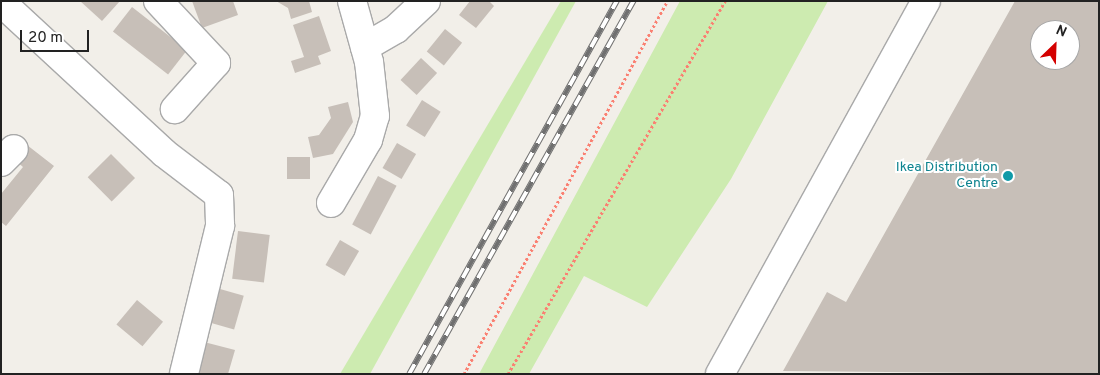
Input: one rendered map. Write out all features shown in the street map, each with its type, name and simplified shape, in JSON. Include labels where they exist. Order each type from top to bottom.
[{"type":"street","points":[[331,203],[368,140],[375,116],[365,47],[352,1]]},
{"type":"street","points":[[365,47],[396,30],[426,1]]},
{"type":"street","points":[[720,374],[926,1]]},
{"type":"street","points":[[1,2],[164,152],[219,195],[220,226],[184,374]]},
{"type":"street","points":[[162,2],[216,63],[174,109]]},
{"type":"path","points":[[464,374],[667,1]]},
{"type":"path","points":[[508,374],[725,1]]},
{"type":"green space","points":[[561,1],[576,1],[370,374],[340,374]]},
{"type":"green space","points":[[680,1],[828,1],[731,179],[647,307],[584,276],[529,374],[479,374]]},
{"type":"building","points":[[80,1],[120,1],[102,21]]},
{"type":"building","points":[[192,1],[233,1],[238,15],[202,28]]},
{"type":"building","points":[[276,1],[309,1],[312,12],[291,19],[288,8]]},
{"type":"building","points":[[470,1],[489,1],[494,6],[476,28],[459,15]]},
{"type":"building","name":"Ikea Distribution Centre","points":[[1015,1],[1099,1],[1099,374],[783,371],[827,292],[846,302]]},
{"type":"building","points":[[132,7],[187,50],[168,75],[113,31]]},
{"type":"building","points":[[319,16],[331,51],[318,56],[321,64],[295,73],[291,61],[304,57],[293,25]]},
{"type":"building","points":[[445,29],[462,43],[444,65],[427,52]]},
{"type":"building","points":[[421,58],[437,73],[417,95],[401,80]]},
{"type":"building","points":[[422,100],[441,112],[425,137],[406,125]]},
{"type":"building","points":[[348,102],[353,122],[333,154],[313,158],[308,137],[319,135],[331,118],[328,107]]},
{"type":"building","points":[[397,143],[416,154],[402,179],[382,168]]},
{"type":"building","points":[[27,145],[54,166],[6,226],[1,222],[1,194],[23,167],[15,160]]},
{"type":"building","points":[[111,154],[135,178],[112,201],[88,177]]},
{"type":"building","points":[[287,157],[310,157],[310,179],[287,179]]},
{"type":"building","points":[[378,176],[397,186],[371,234],[352,225]]},
{"type":"building","points":[[238,231],[270,235],[264,283],[232,279]]},
{"type":"building","points":[[340,240],[359,251],[345,276],[326,265]]},
{"type":"building","points":[[213,287],[244,296],[234,329],[203,321]]},
{"type":"building","points":[[137,300],[163,322],[142,346],[116,325]]},
{"type":"building","points":[[204,342],[235,350],[228,374],[195,374]]},
{"type":"railway","points":[[409,374],[617,1]]},
{"type":"railway","points":[[424,374],[633,1]]},
{"type":"place","name":"Ikea Distribution Centre","points":[[1008,176]]}]
